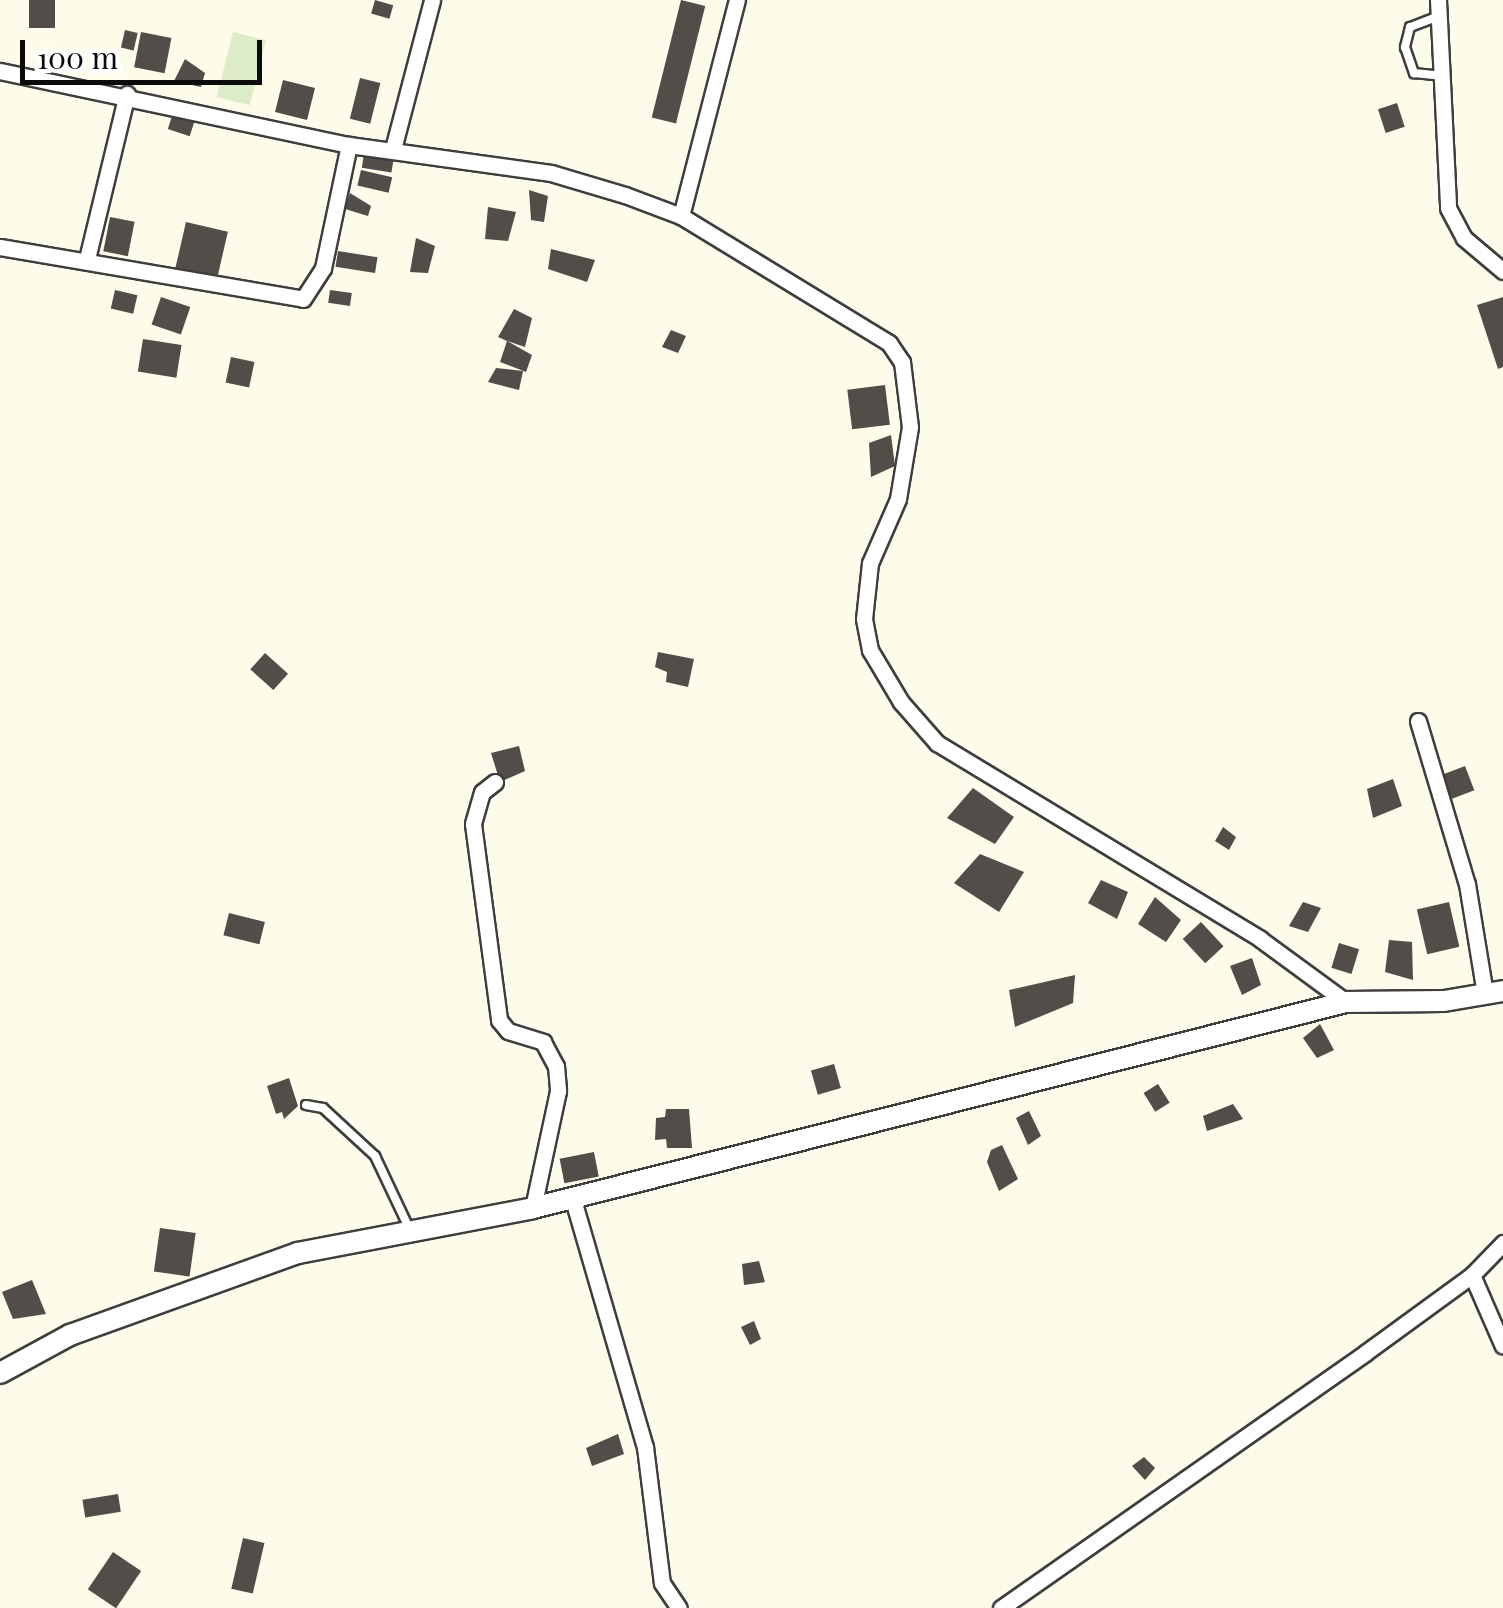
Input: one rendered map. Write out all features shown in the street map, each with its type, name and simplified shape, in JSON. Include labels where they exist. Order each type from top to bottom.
[{"type":"street","points":[[393,149],[432,0]]},
{"type":"street","points":[[681,216],[737,0]]},
{"type":"street","points":[[1438,8],[1448,208],[1464,238],[1503,271]]},
{"type":"street","points":[[0,71],[127,94],[348,145],[551,173],[681,216],[866,328],[902,362],[908,452],[890,523],[870,563],[864,619],[870,650],[919,725],[937,743],[1318,976],[1346,1002]]},
{"type":"street","points":[[86,258],[127,94]]},
{"type":"street","points":[[0,247],[86,258],[303,299],[323,268],[348,145]]},
{"type":"street","points":[[0,1373],[70,1336],[298,1253],[533,1208],[1346,1002],[1414,1003],[1494,993],[1467,884],[1418,721]]},
{"type":"street","points":[[495,782],[482,792],[472,824],[499,1020],[508,1031],[543,1042],[556,1066],[558,1091],[533,1208]]},
{"type":"street","points":[[572,1196],[645,1447],[662,1583],[679,1608]]},
{"type":"street","points":[[1002,1608],[1472,1275],[1503,1243]]},
{"type":"street","points":[[1472,1275],[1503,1346]]},
{"type":"lane","points":[[1438,8],[1410,28],[1405,47],[1414,73],[1441,76]]},
{"type":"lane","points":[[306,1105],[323,1108],[374,1156],[410,1230]]},
{"type":"green space","points":[[233,32],[266,40],[250,105],[217,97]]},
{"type":"building","points":[[29,0],[55,0],[55,28],[29,28]]},
{"type":"building","points":[[375,0],[393,5],[389,19],[371,13]]},
{"type":"building","points":[[681,0],[705,6],[676,123],[652,117]]},
{"type":"building","points":[[125,30],[138,33],[134,50],[121,48]]},
{"type":"building","points":[[141,32],[171,38],[165,73],[134,67]]},
{"type":"building","points":[[185,59],[205,73],[201,87],[174,81]]},
{"type":"building","points":[[360,78],[380,83],[370,124],[350,119]]},
{"type":"building","points":[[283,80],[315,88],[307,120],[275,112]]},
{"type":"building","points":[[1397,103],[1405,127],[1386,133],[1378,109]]},
{"type":"building","points":[[174,110],[196,117],[190,136],[168,129]]},
{"type":"building","points":[[364,154],[394,159],[391,173],[362,168]]},
{"type":"building","points":[[361,170],[392,177],[389,193],[357,186]]},
{"type":"building","points":[[529,190],[548,196],[544,222],[531,220]]},
{"type":"building","points":[[350,193],[371,206],[368,216],[345,209]]},
{"type":"building","points":[[488,207],[516,212],[508,241],[485,239]]},
{"type":"building","points":[[110,217],[135,222],[128,256],[103,251]]},
{"type":"building","points":[[186,222],[228,232],[217,279],[175,270]]},
{"type":"building","points":[[416,238],[435,246],[428,273],[410,272]]},
{"type":"building","points":[[551,249],[595,260],[587,282],[548,269]]},
{"type":"building","points":[[338,251],[378,257],[375,273],[335,267]]},
{"type":"building","points":[[115,290],[137,295],[133,314],[111,309]]},
{"type":"building","points":[[330,290],[352,293],[350,306],[328,303]]},
{"type":"building","points":[[161,297],[190,307],[181,335],[152,324]]},
{"type":"building","points":[[1503,297],[1503,367],[1498,369],[1477,305]]},
{"type":"building","points":[[514,309],[532,318],[525,347],[498,337]]},
{"type":"building","points":[[671,330],[686,336],[678,353],[662,347]]},
{"type":"building","points":[[143,339],[182,345],[176,378],[138,372]]},
{"type":"building","points":[[507,341],[532,355],[526,372],[500,362]]},
{"type":"building","points":[[231,357],[254,362],[249,387],[226,382]]},
{"type":"building","points":[[496,368],[523,371],[519,390],[488,382]]},
{"type":"building","points":[[885,385],[890,425],[852,429],[847,390]]},
{"type":"building","points":[[891,435],[895,466],[871,477],[869,443]]},
{"type":"building","points":[[658,652],[694,659],[688,687],[666,682],[667,672],[655,667]]},
{"type":"building","points":[[265,653],[288,674],[273,690],[250,669]]},
{"type":"building","points":[[519,746],[525,771],[500,782],[491,753]]},
{"type":"building","points":[[1465,766],[1474,790],[1448,800],[1439,776]]},
{"type":"building","points":[[1393,779],[1402,806],[1373,818],[1367,789]]},
{"type":"building","points":[[973,788],[1014,817],[995,844],[947,818]]},
{"type":"building","points":[[1223,827],[1236,837],[1229,850],[1215,841]]},
{"type":"building","points":[[980,854],[1024,872],[999,912],[954,883]]},
{"type":"building","points":[[1101,880],[1128,892],[1117,919],[1088,903]]},
{"type":"building","points":[[1155,897],[1181,920],[1166,942],[1138,924]]},
{"type":"building","points":[[1303,902],[1321,908],[1308,932],[1289,926]]},
{"type":"building","points":[[1449,902],[1459,947],[1427,954],[1417,909]]},
{"type":"building","points":[[229,913],[265,922],[259,944],[223,935]]},
{"type":"building","points":[[1201,922],[1224,946],[1205,963],[1183,939]]},
{"type":"building","points":[[1389,940],[1412,942],[1413,980],[1385,972]]},
{"type":"building","points":[[1339,943],[1359,949],[1351,974],[1331,968]]},
{"type":"building","points":[[1252,958],[1261,985],[1242,995],[1230,966]]},
{"type":"building","points":[[1075,975],[1073,1003],[1015,1027],[1009,990]]},
{"type":"building","points":[[1320,1024],[1334,1050],[1317,1058],[1303,1038]]},
{"type":"building","points":[[834,1064],[841,1088],[818,1095],[811,1071]]},
{"type":"building","points":[[289,1078],[298,1106],[284,1119],[282,1112],[276,1114],[267,1086]]},
{"type":"building","points":[[1158,1084],[1170,1103],[1155,1112],[1144,1093]]},
{"type":"building","points":[[1233,1104],[1243,1119],[1207,1131],[1203,1116]]},
{"type":"building","points":[[666,1109],[689,1109],[692,1148],[667,1148],[666,1139],[655,1140],[656,1118],[665,1117]]},
{"type":"building","points":[[1029,1111],[1041,1136],[1028,1145],[1016,1118]]},
{"type":"building","points":[[1002,1145],[1018,1179],[999,1191],[987,1162],[991,1150]]},
{"type":"building","points":[[594,1152],[599,1177],[564,1183],[560,1159]]},
{"type":"building","points":[[160,1228],[196,1233],[190,1277],[154,1272]]},
{"type":"building","points":[[759,1261],[765,1282],[744,1285],[742,1264]]},
{"type":"building","points":[[32,1280],[46,1314],[13,1319],[2,1292]]},
{"type":"building","points":[[754,1321],[761,1339],[750,1345],[741,1327]]},
{"type":"building","points":[[618,1434],[624,1454],[592,1466],[586,1448]]},
{"type":"building","points":[[1144,1457],[1155,1468],[1145,1480],[1132,1466]]},
{"type":"building","points":[[118,1494],[121,1512],[85,1517],[82,1500]]},
{"type":"building","points":[[243,1538],[264,1543],[253,1594],[231,1589]]},
{"type":"building","points":[[113,1552],[141,1571],[116,1608],[88,1589]]}]
